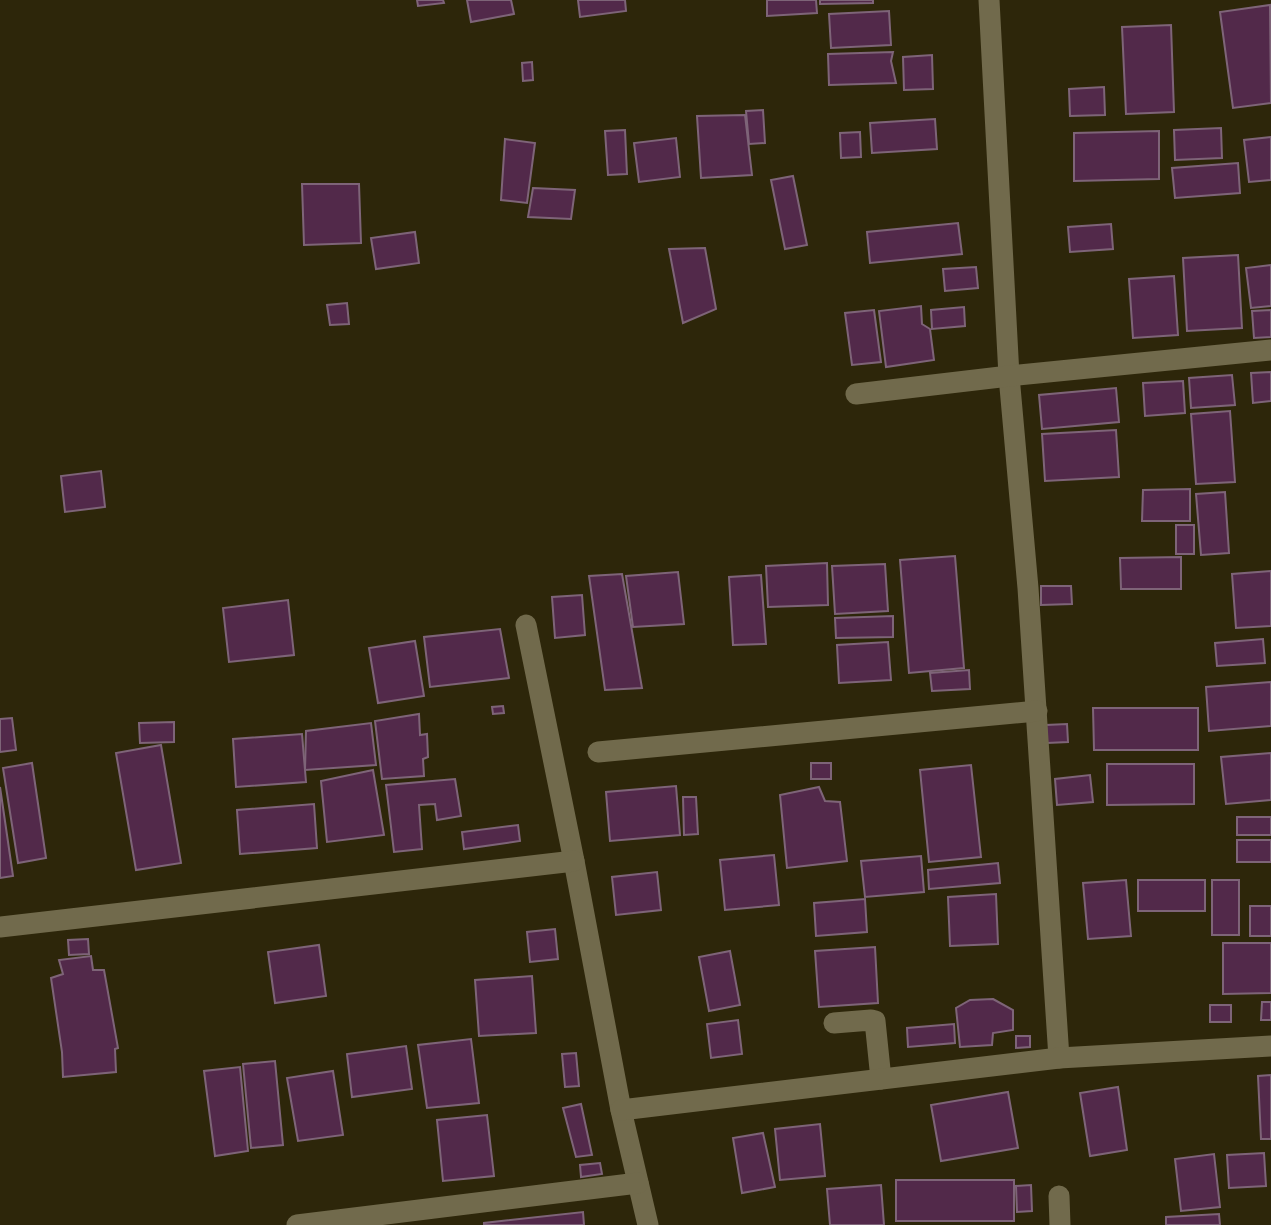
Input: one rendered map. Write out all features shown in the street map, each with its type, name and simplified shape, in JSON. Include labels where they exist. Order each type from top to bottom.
[{"type":"street","points":[[989,0],[1009,376],[1028,588],[1059,1058]]},
{"type":"street","points":[[856,394],[1271,350]]},
{"type":"street","points":[[526,625],[621,1110],[648,1225]]},
{"type":"street","points":[[598,752],[1037,711]]},
{"type":"street","points":[[0,927],[574,861]]},
{"type":"street","points":[[834,1023],[875,1021],[881,1079]]},
{"type":"street","points":[[621,1110],[1059,1058],[1271,1046]]},
{"type":"street","points":[[297,1225],[638,1183]]},
{"type":"street","points":[[1059,1196],[1060,1225]]},
{"type":"building","points":[[417,0],[443,0],[444,3],[418,6]]},
{"type":"building","points":[[467,0],[511,0],[514,14],[471,22]]},
{"type":"building","points":[[578,0],[625,0],[626,11],[580,17]]},
{"type":"building","points":[[767,0],[816,0],[817,13],[767,16]]},
{"type":"building","points":[[820,0],[873,0],[873,3],[820,4]]},
{"type":"building","points":[[1270,5],[1271,103],[1233,108],[1220,12]]},
{"type":"building","points":[[889,11],[891,45],[831,48],[829,14]]},
{"type":"building","points":[[1171,25],[1174,112],[1126,114],[1122,27]]},
{"type":"building","points":[[893,52],[891,61],[896,83],[829,85],[828,54]]},
{"type":"building","points":[[932,55],[933,89],[904,90],[903,57]]},
{"type":"building","points":[[532,62],[533,80],[523,81],[522,63]]},
{"type":"building","points":[[1104,87],[1105,115],[1070,116],[1069,89]]},
{"type":"building","points":[[763,110],[765,143],[749,144],[746,111]]},
{"type":"building","points":[[745,115],[752,175],[701,178],[697,116]]},
{"type":"building","points":[[935,119],[937,149],[872,153],[870,123]]},
{"type":"building","points":[[1221,128],[1222,158],[1175,160],[1174,130]]},
{"type":"building","points":[[625,130],[627,174],[608,175],[605,131]]},
{"type":"building","points":[[1159,131],[1159,179],[1074,181],[1074,133]]},
{"type":"building","points":[[860,132],[861,157],[841,158],[840,133]]},
{"type":"building","points":[[1271,137],[1271,180],[1249,182],[1244,140]]},
{"type":"building","points":[[676,138],[680,177],[639,182],[634,143]]},
{"type":"building","points":[[505,139],[535,143],[527,203],[501,200]]},
{"type":"building","points":[[1238,163],[1240,193],[1175,198],[1172,168]]},
{"type":"building","points":[[793,176],[807,245],[785,249],[771,180]]},
{"type":"building","points":[[302,184],[359,184],[361,243],[304,245]]},
{"type":"building","points":[[533,188],[575,190],[571,219],[528,217]]},
{"type":"building","points":[[958,223],[962,254],[870,263],[867,232]]},
{"type":"building","points":[[1111,224],[1113,249],[1070,252],[1068,227]]},
{"type":"building","points":[[415,232],[419,263],[376,269],[371,238]]},
{"type":"building","points":[[705,248],[716,309],[683,323],[669,249]]},
{"type":"building","points":[[1238,255],[1242,328],[1187,331],[1183,258]]},
{"type":"building","points":[[1271,265],[1271,306],[1251,308],[1246,268]]},
{"type":"building","points":[[976,267],[978,288],[945,291],[943,269]]},
{"type":"building","points":[[1174,276],[1178,335],[1133,338],[1129,279]]},
{"type":"building","points":[[347,303],[349,324],[330,325],[327,305]]},
{"type":"building","points":[[921,306],[922,324],[930,329],[934,360],[886,367],[879,311]]},
{"type":"building","points":[[964,307],[965,326],[932,329],[931,310]]},
{"type":"building","points":[[874,310],[881,362],[852,365],[845,313]]},
{"type":"building","points":[[1271,310],[1271,337],[1254,338],[1252,311]]},
{"type":"building","points":[[1271,372],[1271,401],[1253,403],[1251,373]]},
{"type":"building","points":[[1232,375],[1235,405],[1191,408],[1189,378]]},
{"type":"building","points":[[1183,381],[1185,413],[1145,416],[1143,383]]},
{"type":"building","points":[[1116,388],[1119,422],[1042,429],[1039,395]]},
{"type":"building","points":[[1230,411],[1235,482],[1196,484],[1191,414]]},
{"type":"building","points":[[1116,430],[1119,477],[1045,481],[1042,434]]},
{"type":"building","points":[[101,471],[105,507],[65,512],[61,476]]},
{"type":"building","points":[[1190,489],[1190,521],[1142,521],[1143,490]]},
{"type":"building","points":[[1225,492],[1229,553],[1201,555],[1196,494]]},
{"type":"building","points":[[1176,525],[1194,525],[1194,554],[1176,554]]},
{"type":"building","points":[[955,556],[964,668],[909,673],[900,560]]},
{"type":"building","points":[[1181,557],[1181,589],[1121,589],[1120,558]]},
{"type":"building","points":[[827,563],[828,605],[768,607],[766,566]]},
{"type":"building","points":[[885,564],[888,611],[835,614],[832,566]]},
{"type":"building","points":[[1271,571],[1271,626],[1236,628],[1232,574]]},
{"type":"building","points":[[678,572],[684,624],[633,627],[626,576]]},
{"type":"building","points":[[622,574],[642,688],[605,690],[589,576]]},
{"type":"building","points":[[761,575],[766,644],[733,645],[729,577]]},
{"type":"building","points":[[1041,586],[1071,586],[1072,604],[1041,605]]},
{"type":"building","points":[[582,595],[585,635],[555,638],[552,597]]},
{"type":"building","points":[[288,600],[294,655],[229,662],[223,608]]},
{"type":"building","points":[[893,616],[893,637],[836,638],[835,618]]},
{"type":"building","points":[[500,629],[509,678],[430,687],[424,637]]},
{"type":"building","points":[[1263,639],[1265,663],[1217,666],[1215,643]]},
{"type":"building","points":[[415,641],[424,696],[378,703],[369,648]]},
{"type":"building","points":[[888,642],[891,680],[839,683],[837,645]]},
{"type":"building","points":[[969,670],[970,689],[932,691],[930,673]]},
{"type":"building","points":[[1271,682],[1271,726],[1209,731],[1206,687]]},
{"type":"building","points":[[503,706],[504,713],[493,714],[492,707]]},
{"type":"building","points":[[1093,708],[1198,708],[1198,750],[1094,750]]},
{"type":"building","points":[[419,714],[420,735],[427,734],[428,757],[423,759],[424,776],[382,779],[375,721]]},
{"type":"building","points":[[12,718],[16,750],[0,752],[0,719]]},
{"type":"building","points":[[174,722],[174,742],[140,743],[139,723]]},
{"type":"building","points":[[371,723],[376,765],[305,770],[306,731]]},
{"type":"building","points":[[1067,724],[1068,742],[1047,743],[1046,725]]},
{"type":"building","points":[[302,734],[306,782],[236,787],[233,739]]},
{"type":"building","points":[[161,745],[181,863],[136,870],[116,753]]},
{"type":"building","points":[[1271,753],[1271,800],[1226,804],[1221,757]]},
{"type":"building","points":[[32,763],[46,858],[18,863],[3,768]]},
{"type":"building","points":[[811,763],[831,763],[831,779],[811,779]]},
{"type":"building","points":[[1107,764],[1194,764],[1194,804],[1107,805]]},
{"type":"building","points":[[971,765],[981,857],[929,862],[920,770]]},
{"type":"building","points":[[373,770],[384,835],[327,842],[321,781]]},
{"type":"building","points":[[1090,775],[1093,802],[1057,805],[1055,779]]},
{"type":"building","points":[[455,779],[461,816],[437,820],[435,804],[419,805],[422,849],[394,852],[386,785]]},
{"type":"building","points":[[676,786],[680,835],[610,841],[606,792]]},
{"type":"building","points":[[0,787],[13,876],[0,878]]},
{"type":"building","points":[[819,787],[825,801],[840,802],[847,861],[787,868],[780,795]]},
{"type":"building","points":[[683,797],[696,797],[698,834],[684,835]]},
{"type":"building","points":[[314,804],[317,848],[240,854],[237,810]]},
{"type":"building","points":[[1237,817],[1271,817],[1271,835],[1237,835]]},
{"type":"building","points":[[518,825],[520,841],[464,849],[462,832]]},
{"type":"building","points":[[1237,840],[1271,840],[1271,862],[1237,862]]},
{"type":"building","points":[[774,855],[779,905],[725,910],[720,860]]},
{"type":"building","points":[[921,856],[924,892],[865,897],[861,861]]},
{"type":"building","points":[[998,863],[1000,883],[929,889],[928,870]]},
{"type":"building","points":[[657,872],[661,910],[616,915],[612,877]]},
{"type":"building","points":[[1126,880],[1131,936],[1088,939],[1083,883]]},
{"type":"building","points":[[1138,880],[1205,880],[1205,911],[1138,911]]},
{"type":"building","points":[[1212,880],[1239,880],[1239,935],[1212,935]]},
{"type":"building","points":[[996,894],[998,944],[950,946],[948,897]]},
{"type":"building","points":[[865,899],[867,932],[816,936],[814,903]]},
{"type":"building","points":[[1250,906],[1271,906],[1271,936],[1250,936]]},
{"type":"building","points":[[555,929],[558,959],[530,962],[527,932]]},
{"type":"building","points":[[88,939],[89,954],[69,955],[68,940]]},
{"type":"building","points":[[1223,943],[1271,943],[1271,993],[1223,994]]},
{"type":"building","points":[[319,945],[326,996],[275,1003],[268,952]]},
{"type":"building","points":[[875,947],[878,1003],[819,1007],[815,951]]},
{"type":"building","points":[[730,951],[740,1005],[709,1011],[699,957]]},
{"type":"building","points":[[91,956],[93,970],[104,970],[118,1048],[115,1049],[116,1072],[63,1077],[51,978],[63,974],[59,960]]},
{"type":"building","points":[[532,976],[536,1033],[479,1036],[475,980]]},
{"type":"building","points":[[993,999],[1013,1010],[1013,1030],[993,1033],[992,1045],[960,1047],[956,1008],[970,1000]]},
{"type":"building","points":[[1262,1002],[1271,1002],[1271,1020],[1261,1020]]},
{"type":"building","points":[[1210,1005],[1231,1005],[1231,1022],[1210,1022]]},
{"type":"building","points":[[738,1020],[742,1054],[711,1058],[707,1024]]},
{"type":"building","points":[[954,1024],[955,1043],[908,1047],[907,1028]]},
{"type":"building","points":[[1016,1036],[1030,1036],[1030,1047],[1016,1048]]},
{"type":"building","points":[[471,1039],[479,1103],[427,1108],[418,1045]]},
{"type":"building","points":[[406,1046],[412,1089],[352,1097],[347,1054]]},
{"type":"building","points":[[576,1053],[579,1086],[565,1087],[562,1054]]},
{"type":"building","points":[[275,1061],[283,1145],[251,1148],[243,1064]]},
{"type":"building","points":[[240,1067],[248,1151],[215,1156],[204,1071]]},
{"type":"building","points":[[333,1071],[343,1135],[298,1141],[287,1078]]},
{"type":"building","points":[[1271,1075],[1271,1139],[1261,1139],[1258,1076]]},
{"type":"building","points":[[1118,1087],[1127,1150],[1090,1156],[1080,1093]]},
{"type":"building","points":[[1008,1092],[1018,1148],[941,1161],[931,1105]]},
{"type":"building","points":[[581,1104],[592,1155],[576,1157],[563,1108]]},
{"type":"building","points":[[487,1115],[494,1176],[443,1181],[437,1120]]},
{"type":"building","points":[[820,1124],[825,1176],[780,1180],[775,1129]]},
{"type":"building","points":[[763,1133],[775,1187],[742,1193],[733,1138]]},
{"type":"building","points":[[1264,1153],[1266,1186],[1229,1188],[1227,1155]]},
{"type":"building","points":[[1214,1154],[1220,1207],[1181,1211],[1175,1159]]},
{"type":"building","points":[[600,1163],[602,1174],[581,1177],[580,1165]]},
{"type":"building","points":[[896,1180],[1014,1180],[1014,1221],[896,1221]]},
{"type":"building","points":[[881,1185],[884,1225],[830,1225],[827,1189]]},
{"type":"building","points":[[1031,1185],[1032,1211],[1017,1212],[1016,1186]]},
{"type":"building","points":[[583,1212],[584,1225],[484,1225],[484,1223]]},
{"type":"building","points":[[1219,1214],[1220,1225],[1166,1225],[1166,1217]]}]
